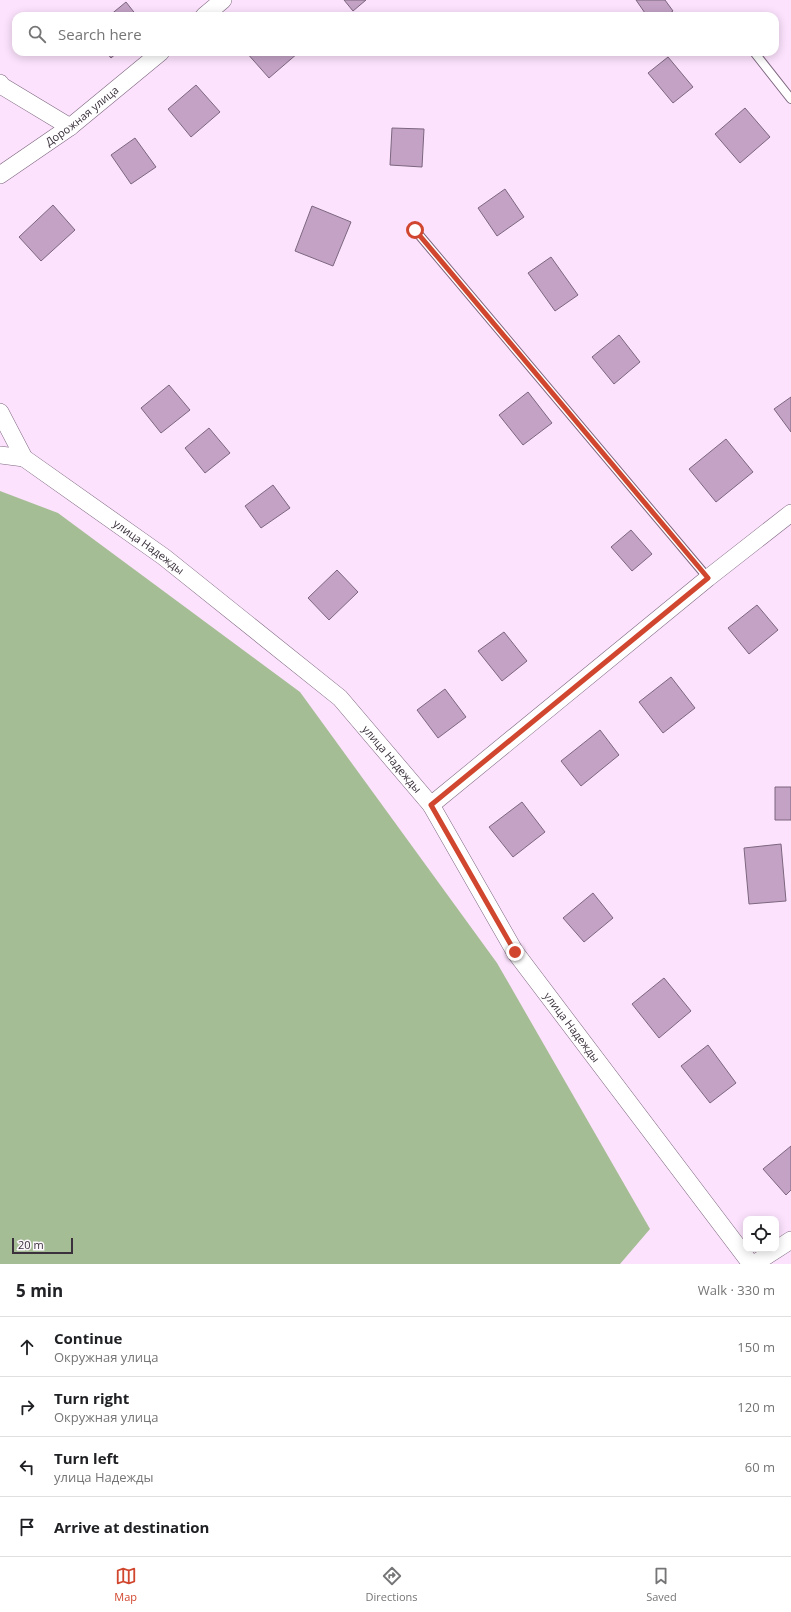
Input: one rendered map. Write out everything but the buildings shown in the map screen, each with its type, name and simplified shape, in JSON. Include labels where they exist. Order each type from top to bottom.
[{"type":"street","points":[[209,12],[223,0]]},
{"type":"street","name":"Дорожная улица","points":[[0,175],[70,127],[155,56]]},
{"type":"street","points":[[1,88],[70,127]]},
{"type":"street","name":"улица Надежды","points":[[0,412],[24,458],[164,557],[340,698],[431,805],[515,952],[753,1264]]},
{"type":"street","name":"улица Надежды","points":[[0,455],[24,458]]},
{"type":"street","points":[[431,805],[708,578],[791,513]]},
{"type":"street","points":[[753,1264],[791,1240]]},
{"type":"lane","points":[[757,56],[791,99]]},
{"type":"lane","points":[[415,230],[708,578]]},
{"type":"green space","points":[[0,491],[58,513],[300,692],[497,963],[650,1229],[620,1264],[0,1264]]},
{"type":"route","points":[[415,230],[708,578],[431,805],[515,952]]}]
